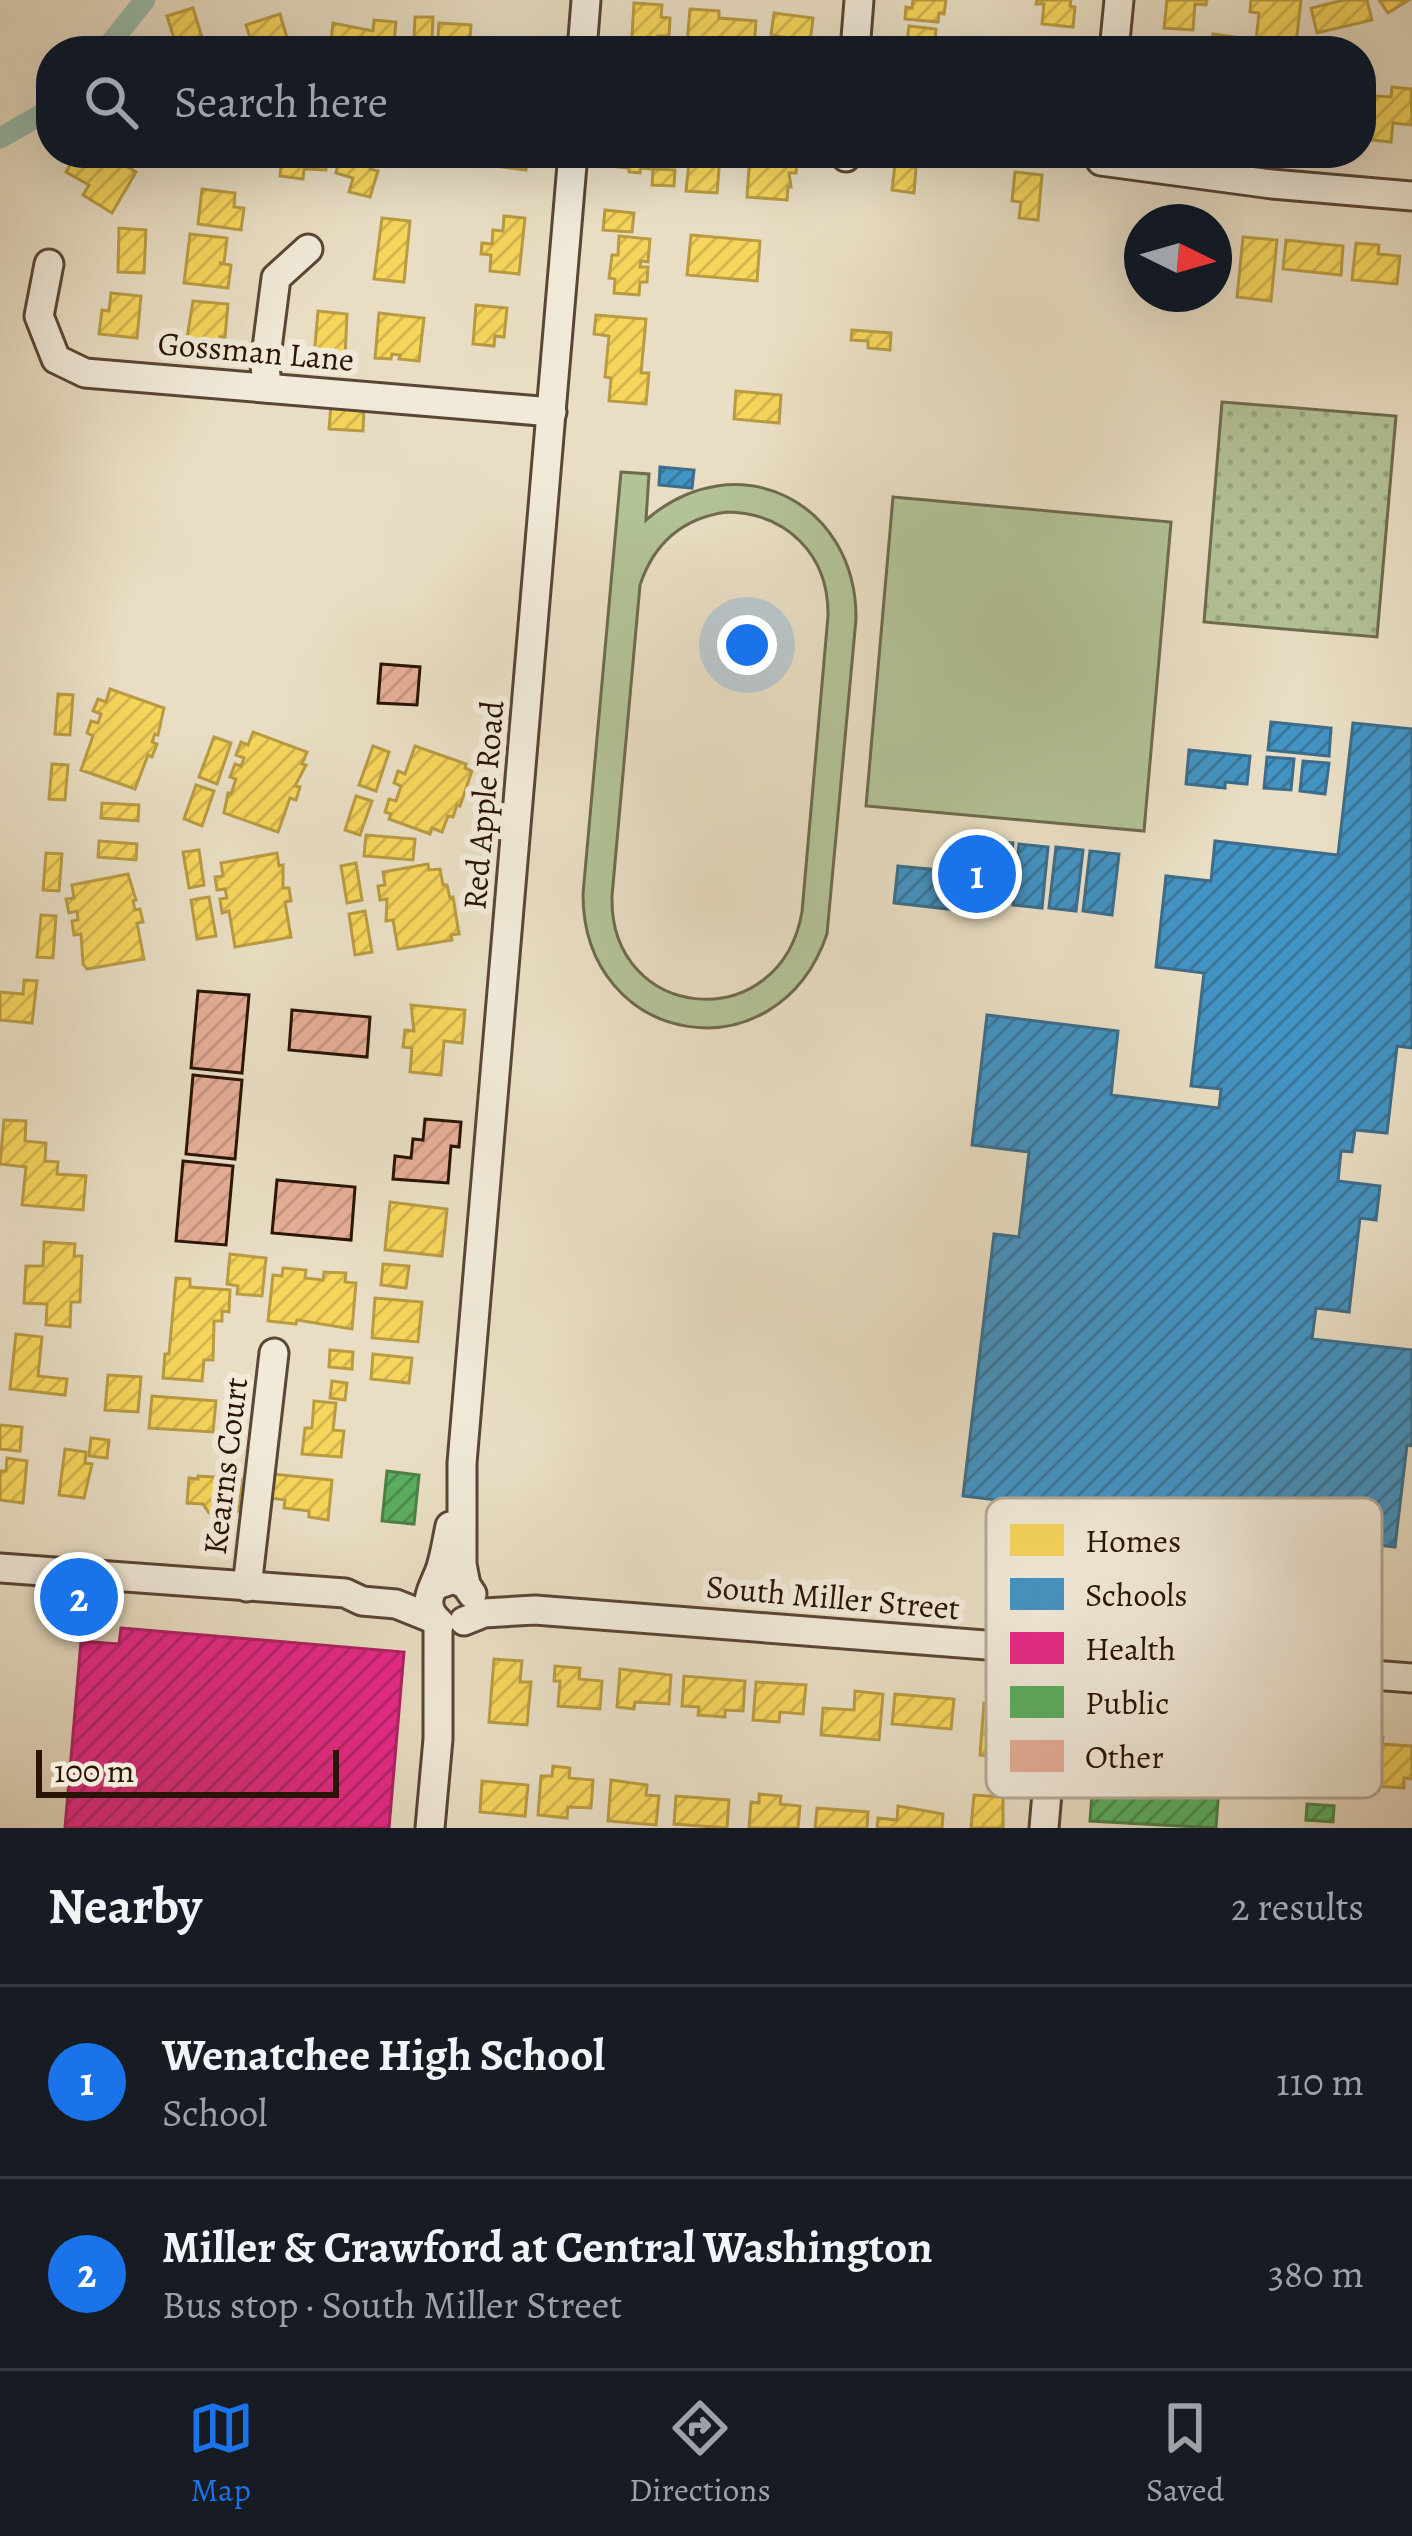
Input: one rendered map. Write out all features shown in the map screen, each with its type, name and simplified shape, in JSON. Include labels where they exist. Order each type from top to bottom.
[{"type":"street","points":[[583,36],[586,0]]},
{"type":"street","points":[[856,36],[859,0]]},
{"type":"street","points":[[1116,36],[1120,0]]},
{"type":"street","name":"Red Apple Road","points":[[468,1586],[462,1564],[462,1463],[572,168]]},
{"type":"street","points":[[1171,168],[1272,184],[1412,196]]},
{"type":"street","points":[[267,388],[265,364],[276,278],[308,249]]},
{"type":"street","name":"Gossman Lane","points":[[49,264],[39,316],[56,359],[85,373],[552,412]]},
{"type":"street","name":"Kearns Court","points":[[247,1586],[274,1353]]},
{"type":"street","name":"Red Apple Road","points":[[433,1587],[442,1565],[462,1463]]},
{"type":"street","name":"South Miller Street","points":[[0,1568],[345,1593],[450,1622],[484,1613],[535,1610],[986,1646]]},
{"type":"street","points":[[447,1579],[468,1586],[474,1606],[450,1622],[427,1601],[433,1587],[447,1579]]},
{"type":"street","name":"South Miller Street","points":[[345,1593],[362,1585],[433,1587]]},
{"type":"street","name":"South Miller Street","points":[[468,1586],[535,1610]]},
{"type":"street","points":[[430,1828],[450,1622]]},
{"type":"street","name":"South Miller Street","points":[[1382,1676],[1412,1678]]},
{"type":"street","points":[[1044,1828],[1047,1798]]},
{"type":"green space","points":[[1222,402],[1396,416],[1377,637],[1204,622]]},
{"type":"green space","points":[[621,472],[649,474],[646,520],[681,497],[717,486],[752,486],[785,496],[814,515],[836,543],[851,578],[856,619],[827,934],[802,980],[768,1011],[728,1026],[686,1026],[647,1012],[614,985],[591,946],[583,894]],"holes":[[[749,514],[786,529],[800,541],[821,574],[826,594],[828,616],[802,912],[787,953],[763,981],[731,996],[698,999],[665,990],[637,970],[618,938],[612,896],[640,585],[662,545],[684,527],[711,515]]]},
{"type":"green space","points":[[893,497],[1171,522],[1144,831],[866,806]]},
{"type":"building: Homes","points":[[913,0],[946,0],[944,14],[939,13],[938,22],[905,19],[906,7],[912,8]]},
{"type":"building: Homes","points":[[1037,0],[1071,0],[1073,27],[1042,24],[1044,4],[1036,4]]},
{"type":"building: Homes","points":[[1167,0],[1207,0],[1206,5],[1195,4],[1193,30],[1164,28]]},
{"type":"building: Homes","points":[[1251,0],[1301,0],[1297,36],[1257,36],[1259,13],[1250,12]]},
{"type":"building: Homes","points":[[1367,0],[1372,20],[1317,33],[1311,8]]},
{"type":"building: Homes","points":[[1379,0],[1409,0],[1388,13]]},
{"type":"building: Homes","points":[[634,3],[662,5],[661,17],[670,18],[669,36],[632,36]]},
{"type":"building: Homes","points":[[193,8],[202,36],[173,36],[167,16]]},
{"type":"building: Homes","points":[[690,9],[719,11],[719,18],[756,21],[755,36],[688,36]]},
{"type":"building: Homes","points":[[774,13],[813,18],[811,36],[771,35]]},
{"type":"building: Homes","points":[[280,14],[287,36],[249,36],[246,25]]},
{"type":"building: Homes","points":[[415,17],[433,17],[432,36],[414,36]]},
{"type":"building: Homes","points":[[374,20],[396,22],[395,36],[332,36],[333,23],[373,31]]},
{"type":"building: Homes","points":[[439,23],[471,25],[470,36],[438,36]]},
{"type":"building: Homes","points":[[909,26],[936,29],[935,36],[908,36]]},
{"type":"building: Homes","points":[[1392,87],[1411,89],[1412,125],[1393,123],[1391,142],[1376,140],[1376,96],[1391,97]]},
{"type":"building: Homes","points":[[68,168],[129,168],[136,172],[112,213],[83,195],[89,185],[66,172]]},
{"type":"building: Homes","points":[[281,168],[326,168],[304,169],[303,179],[280,176]]},
{"type":"building: Homes","points":[[337,168],[378,171],[370,197],[349,192],[353,178],[336,173]]},
{"type":"building: Homes","points":[[688,168],[719,168],[717,193],[686,191]]},
{"type":"building: Homes","points":[[749,168],[796,168],[796,173],[789,173],[787,200],[747,197]]},
{"type":"building: Homes","points":[[895,168],[916,168],[914,193],[892,190]]},
{"type":"building: Homes","points":[[653,169],[675,170],[674,186],[652,185]]},
{"type":"building: Homes","points":[[1015,172],[1042,175],[1038,220],[1019,218],[1021,202],[1012,201]]},
{"type":"building: Homes","points":[[202,189],[235,193],[234,207],[244,208],[241,230],[198,224]]},
{"type":"building: Homes","points":[[605,210],[634,213],[632,232],[603,230]]},
{"type":"building: Homes","points":[[504,216],[525,218],[519,274],[490,271],[491,255],[481,254],[482,243],[492,244],[493,230],[503,231]]},
{"type":"building: Homes","points":[[382,218],[410,221],[404,282],[374,279]]},
{"type":"building: Homes","points":[[119,228],[146,230],[144,273],[118,272]]},
{"type":"building: Homes","points":[[190,234],[227,238],[224,263],[219,263],[231,265],[228,288],[184,283]]},
{"type":"building: Homes","points":[[691,235],[760,241],[757,281],[687,275]]},
{"type":"building: Homes","points":[[619,236],[650,239],[648,262],[641,261],[640,267],[648,267],[647,282],[640,282],[639,295],[614,293],[615,279],[609,278]]},
{"type":"building: Homes","points":[[1243,237],[1277,240],[1271,301],[1237,297]]},
{"type":"building: Homes","points":[[1286,240],[1343,246],[1341,275],[1283,269]]},
{"type":"building: Homes","points":[[1356,243],[1379,245],[1378,254],[1400,256],[1397,284],[1352,280]]},
{"type":"building: Homes","points":[[111,293],[141,296],[137,338],[99,334],[102,310],[109,311]]},
{"type":"building: Homes","points":[[193,301],[228,304],[225,337],[220,337],[219,347],[186,344]]},
{"type":"building: Homes","points":[[476,305],[507,308],[504,337],[495,336],[494,346],[473,344]]},
{"type":"building: Homes","points":[[318,311],[347,314],[345,359],[314,357]]},
{"type":"building: Homes","points":[[379,313],[424,318],[419,361],[392,354],[391,359],[375,358]]},
{"type":"building: Homes","points":[[596,315],[646,319],[641,373],[649,373],[646,404],[609,401],[611,378],[605,377],[609,336],[594,334]]},
{"type":"building: Homes","points":[[852,330],[891,333],[890,350],[851,340]]},
{"type":"building: Homes","points":[[736,391],[781,395],[779,423],[734,419]]},
{"type":"building: Homes","points":[[331,405],[364,407],[363,431],[329,429]]},
{"type":"building: Homes","points":[[110,689],[164,708],[152,742],[157,744],[135,789],[81,770],[93,736],[87,733],[91,721],[98,723],[101,714],[93,711],[98,699],[106,702]]},
{"type":"building: Homes","points":[[58,694],[73,695],[70,735],[55,734]]},
{"type":"building: Homes","points":[[253,732],[307,752],[295,786],[300,787],[296,800],[290,798],[278,832],[224,813],[236,779],[230,777],[235,764],[241,766],[244,758],[236,755],[241,742],[248,745]]},
{"type":"building: Homes","points":[[214,737],[231,743],[217,784],[199,777]]},
{"type":"building: Homes","points":[[373,746],[389,752],[376,791],[359,785]]},
{"type":"building: Homes","points":[[415,746],[466,764],[472,771],[460,806],[453,817],[448,816],[442,832],[432,828],[430,834],[389,819],[391,814],[385,812],[389,799],[396,801],[401,786],[394,783],[398,771],[405,774]]},
{"type":"building: Homes","points":[[52,764],[68,765],[65,800],[49,799]]},
{"type":"building: Homes","points":[[196,785],[214,791],[202,826],[184,819]]},
{"type":"building: Homes","points":[[356,796],[372,801],[360,835],[345,830]]},
{"type":"building: Homes","points":[[102,803],[139,805],[138,821],[101,818]]},
{"type":"building: Homes","points":[[366,835],[415,839],[413,860],[364,856]]},
{"type":"building: Homes","points":[[99,841],[137,844],[136,860],[98,857]]},
{"type":"building: Homes","points":[[199,850],[204,885],[189,888],[183,852]]},
{"type":"building: Homes","points":[[46,853],[62,854],[59,891],[43,890]]},
{"type":"building: Homes","points":[[277,853],[279,866],[283,865],[283,888],[289,888],[291,901],[285,902],[291,937],[235,947],[229,911],[222,913],[220,899],[227,898],[225,889],[217,890],[215,877],[223,876],[221,863]]},
{"type":"building: Homes","points":[[356,863],[362,900],[347,903],[341,866]]},
{"type":"building: Homes","points":[[428,864],[429,870],[440,869],[443,885],[453,897],[459,934],[451,935],[452,940],[398,949],[393,920],[386,921],[387,899],[380,900],[378,886],[385,885],[383,872]]},
{"type":"building: Homes","points":[[128,874],[135,910],[140,909],[143,922],[137,923],[144,959],[87,969],[81,934],[74,935],[72,921],[78,920],[77,911],[69,913],[66,899],[74,898],[72,885]]},
{"type":"building: Homes","points":[[209,897],[216,936],[197,939],[191,900]]},
{"type":"building: Homes","points":[[365,911],[372,952],[355,955],[349,914]]},
{"type":"building: Homes","points":[[41,915],[56,916],[53,958],[37,957]]},
{"type":"building: Homes","points":[[24,980],[37,981],[32,1023],[0,1020],[0,992],[23,994]]},
{"type":"building: Homes","points":[[411,1005],[465,1010],[462,1043],[444,1041],[441,1075],[410,1072],[412,1048],[403,1047],[405,1030],[414,1031]]},
{"type":"building: Homes","points":[[4,1120],[26,1121],[25,1141],[46,1143],[45,1161],[58,1162],[57,1174],[86,1176],[83,1210],[22,1205],[26,1167],[0,1164]]},
{"type":"building: Homes","points":[[390,1202],[447,1209],[442,1256],[385,1250]]},
{"type":"building: Homes","points":[[44,1242],[75,1244],[74,1256],[82,1256],[80,1302],[71,1302],[70,1327],[46,1325],[47,1304],[24,1303],[26,1266],[43,1266]]},
{"type":"building: Homes","points":[[230,1254],[266,1258],[262,1296],[237,1294],[238,1286],[227,1284]]},
{"type":"building: Homes","points":[[383,1264],[409,1266],[406,1288],[381,1285]]},
{"type":"building: Homes","points":[[283,1268],[306,1270],[305,1278],[323,1280],[324,1272],[346,1273],[345,1282],[356,1283],[352,1329],[297,1320],[296,1324],[268,1321],[273,1275],[282,1276]]},
{"type":"building: Homes","points":[[176,1278],[190,1279],[190,1287],[230,1290],[229,1312],[222,1311],[222,1321],[214,1321],[213,1360],[204,1360],[202,1381],[163,1378]]},
{"type":"building: Homes","points":[[375,1298],[422,1302],[418,1342],[372,1338]]},
{"type":"building: Homes","points":[[16,1334],[42,1337],[38,1376],[67,1379],[65,1395],[10,1389]]},
{"type":"building: Homes","points":[[330,1350],[353,1352],[352,1369],[329,1367]]},
{"type":"building: Homes","points":[[373,1354],[412,1358],[409,1383],[371,1379]]},
{"type":"building: Homes","points":[[108,1375],[141,1377],[138,1412],[105,1410]]},
{"type":"building: Homes","points":[[332,1381],[347,1383],[345,1400],[330,1398]]},
{"type":"building: Homes","points":[[152,1396],[216,1401],[213,1432],[149,1428]]},
{"type":"building: Homes","points":[[314,1401],[336,1403],[333,1430],[344,1431],[341,1457],[302,1454],[305,1428],[312,1428]]},
{"type":"building: Homes","points":[[0,1425],[22,1427],[20,1451],[0,1449]]},
{"type":"building: Homes","points":[[91,1438],[109,1440],[107,1458],[89,1456]]},
{"type":"building: Homes","points":[[65,1449],[86,1452],[85,1463],[92,1464],[84,1498],[59,1495]]},
{"type":"building: Homes","points":[[7,1458],[27,1461],[23,1503],[0,1500],[0,1471],[6,1471]]},
{"type":"building: Homes","points":[[273,1474],[332,1480],[328,1520],[309,1517],[309,1511],[284,1508],[285,1500],[271,1498]]},
{"type":"building: Homes","points":[[189,1478],[241,1479],[238,1511],[209,1513],[203,1504],[187,1503]]},
{"type":"building: Homes","points":[[494,1659],[522,1661],[520,1682],[531,1682],[527,1725],[489,1722]]},
{"type":"building: Homes","points":[[555,1666],[580,1668],[579,1679],[602,1681],[600,1709],[558,1706],[560,1681],[554,1681]]},
{"type":"building: Homes","points":[[620,1669],[671,1675],[669,1704],[635,1702],[634,1709],[617,1707]]},
{"type":"building: Homes","points":[[684,1676],[745,1681],[743,1711],[725,1710],[725,1717],[698,1715],[699,1707],[682,1706]]},
{"type":"building: Homes","points":[[756,1682],[806,1685],[803,1714],[780,1712],[779,1722],[753,1720]]},
{"type":"building: Homes","points":[[855,1691],[883,1694],[879,1740],[821,1735],[823,1708],[854,1710]]},
{"type":"building: Homes","points":[[895,1694],[954,1699],[951,1729],[892,1724]]},
{"type":"building: Homes","points":[[984,1703],[986,1756],[980,1755]]},
{"type":"building: Homes","points":[[1382,1744],[1412,1746],[1412,1779],[1404,1778],[1404,1788],[1382,1787]]},
{"type":"building: Homes","points":[[553,1766],[570,1768],[569,1778],[593,1780],[591,1808],[568,1807],[567,1818],[538,1815],[541,1776],[552,1776]]},
{"type":"building: Homes","points":[[611,1780],[647,1785],[646,1795],[659,1796],[656,1825],[608,1821]]},
{"type":"building: Homes","points":[[482,1781],[528,1785],[525,1816],[480,1812]]},
{"type":"building: Homes","points":[[759,1794],[781,1796],[780,1804],[800,1806],[798,1828],[749,1828],[751,1802],[759,1803]]},
{"type":"building: Homes","points":[[974,1795],[1003,1798],[1003,1828],[971,1828]]},
{"type":"building: Homes","points":[[676,1796],[729,1800],[727,1828],[674,1824]]},
{"type":"building: Homes","points":[[898,1806],[943,1814],[942,1828],[877,1828],[878,1818],[897,1820]]},
{"type":"building: Homes","points":[[817,1808],[868,1812],[867,1828],[815,1828]]},
{"type":"building: Schools","points":[[660,467],[694,470],[692,488],[659,485]]},
{"type":"building: Schools","points":[[1271,722],[1331,728],[1329,756],[1268,750]]},
{"type":"building: Schools","points":[[1353,723],[1412,729],[1412,1048],[1397,1046],[1387,1133],[1355,1130],[1352,1152],[1341,1151],[1338,1181],[1380,1186],[1376,1220],[1360,1218],[1349,1312],[1316,1308],[1312,1339],[1412,1350],[1412,1446],[1407,1445],[1395,1547],[1382,1545],[1382,1498],[963,1496],[994,1234],[1019,1237],[1029,1152],[972,1145],[987,1015],[1118,1031],[1111,1095],[1219,1108],[1221,1089],[1191,1086],[1204,973],[1156,967],[1166,876],[1211,881],[1215,841],[1338,855]]},
{"type":"building: Schools","points":[[1189,750],[1250,756],[1247,784],[1225,782],[1225,788],[1186,784]]},
{"type":"building: Schools","points":[[1267,757],[1294,759],[1291,790],[1264,788]]},
{"type":"building: Schools","points":[[1303,761],[1329,763],[1325,794],[1300,791]]},
{"type":"building: Schools","points":[[986,841],[1013,843],[1006,904],[980,900]]},
{"type":"building: Schools","points":[[1019,844],[1048,847],[1042,908],[1013,905]]},
{"type":"building: Schools","points":[[1056,847],[1083,850],[1076,911],[1049,908]]},
{"type":"building: Schools","points":[[1090,851],[1119,854],[1112,915],[1083,911]]},
{"type":"building: Schools","points":[[898,866],[961,872],[957,910],[894,903]]},
{"type":"building: Health","points":[[121,1628],[404,1652],[389,1828],[65,1828],[81,1641],[119,1644]]},
{"type":"building: Public","points":[[387,1471],[419,1475],[414,1524],[382,1521]]},
{"type":"building: Public","points":[[1092,1798],[1218,1798],[1216,1828],[1090,1821]]},
{"type":"building: Public","points":[[1307,1804],[1334,1806],[1333,1822],[1306,1820]]},
{"type":"building: Other","points":[[381,664],[420,667],[417,705],[378,703]]},
{"type":"building: Other","points":[[198,991],[249,995],[242,1073],[191,1068]]},
{"type":"building: Other","points":[[292,1010],[370,1017],[367,1057],[289,1050]]},
{"type":"building: Other","points":[[193,1075],[242,1080],[235,1159],[186,1154]]},
{"type":"building: Other","points":[[425,1119],[461,1122],[459,1147],[451,1146],[448,1183],[393,1179],[395,1156],[411,1158],[413,1139],[423,1140]]},
{"type":"building: Other","points":[[183,1161],[233,1166],[226,1245],[176,1241]]},
{"type":"building: Other","points":[[277,1180],[355,1187],[351,1240],[272,1233]]},
{"type":"waterway","points":[[116,36],[145,0]]},
{"type":"waterway","points":[[0,138],[36,118]]},
{"type":"place","name":"Wenatchee High School","points":[[977,874]]},
{"type":"place","name":"Miller & Crawford at Central Washington","points":[[79,1597]]}]
